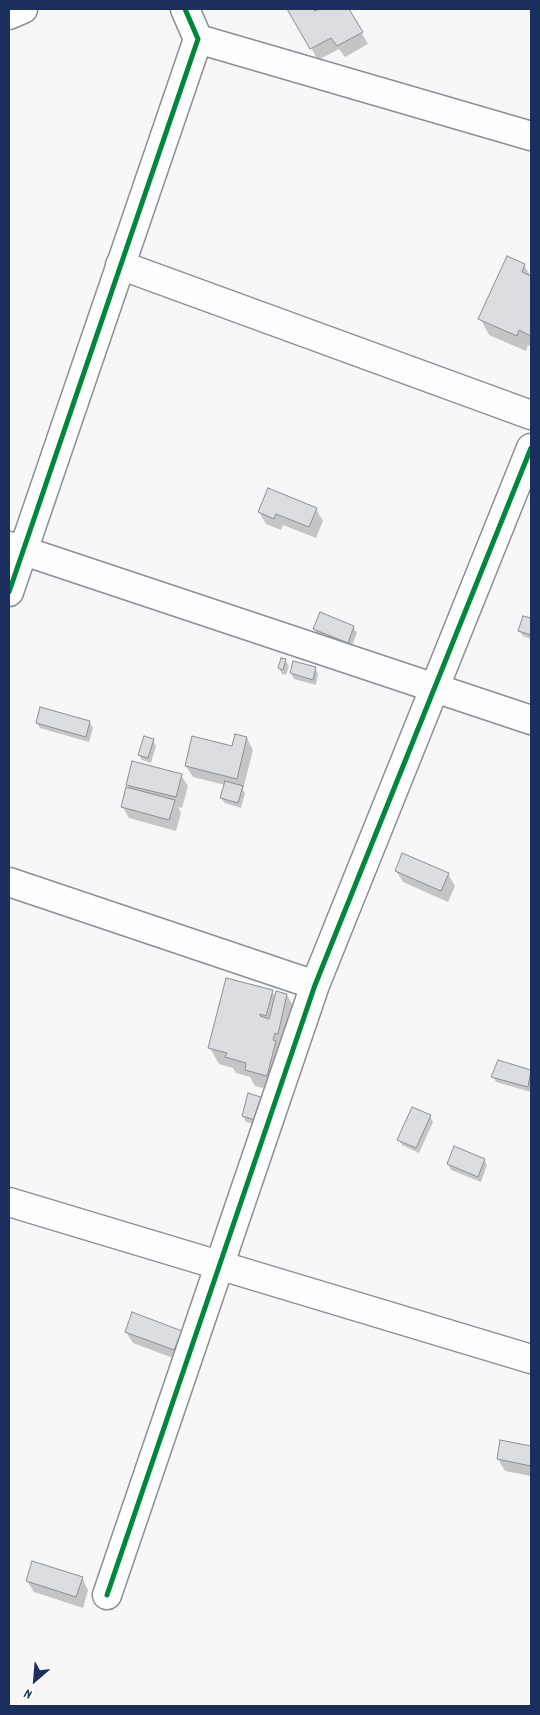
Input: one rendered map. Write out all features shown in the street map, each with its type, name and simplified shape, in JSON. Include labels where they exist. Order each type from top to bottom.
[{"type":"street","points":[[9,15],[23,9]]},
{"type":"street","points":[[9,592],[16,549],[120,265],[198,39],[185,9]]},
{"type":"street","points":[[198,39],[531,136]]},
{"type":"street","points":[[120,265],[531,415]]},
{"type":"street","points":[[107,1596],[315,985],[531,448]]},
{"type":"street","points":[[16,549],[531,720]]},
{"type":"street","points":[[9,882],[315,985]]},
{"type":"street","points":[[10,1204],[531,1359]]},
{"type":"building","points":[[287,9],[313,9],[315,11],[319,9],[349,9],[363,32],[337,46],[331,38],[310,49]]},
{"type":"building","points":[[507,256],[525,264],[522,272],[531,276],[531,336],[519,330],[517,336],[478,319]]},
{"type":"building","points":[[268,488],[317,508],[309,527],[276,514],[274,519],[258,512]]},
{"type":"building","points":[[320,612],[354,626],[348,643],[313,629]]},
{"type":"building","points":[[523,616],[531,618],[531,635],[518,631]]},
{"type":"building","points":[[281,658],[286,659],[283,670],[278,668]]},
{"type":"building","points":[[293,661],[316,667],[313,680],[290,673]]},
{"type":"building","points":[[40,707],[90,721],[86,737],[36,723]]},
{"type":"building","points":[[235,734],[247,737],[237,779],[185,766],[192,736],[232,746]]},
{"type":"building","points":[[144,736],[154,739],[148,758],[138,755]]},
{"type":"building","points":[[132,761],[182,774],[176,797],[126,785]]},
{"type":"building","points":[[225,781],[243,786],[238,803],[220,798]]},
{"type":"building","points":[[126,787],[175,800],[169,820],[121,807]]},
{"type":"building","points":[[402,853],[449,873],[441,891],[395,871]]},
{"type":"building","points":[[226,978],[273,990],[266,1016],[260,1014],[260,1016],[269,1019],[276,991],[287,994],[278,1034],[275,1033],[273,1040],[276,1041],[267,1076],[245,1070],[246,1063],[225,1057],[227,1053],[208,1048]]},
{"type":"building","points":[[498,1060],[531,1070],[528,1087],[491,1077]]},
{"type":"building","points":[[248,1093],[264,1098],[258,1121],[242,1116]]},
{"type":"building","points":[[412,1107],[431,1115],[416,1148],[397,1140]]},
{"type":"building","points":[[454,1146],[485,1159],[478,1177],[447,1164]]},
{"type":"building","points":[[132,1312],[182,1331],[174,1350],[125,1332]]},
{"type":"building","points":[[500,1440],[531,1446],[531,1466],[497,1459]]},
{"type":"building","points":[[32,1561],[83,1577],[76,1597],[26,1581]]},
{"type":"cycle path","points":[[9,592],[198,39],[185,9]]},
{"type":"cycle path","points":[[107,1595],[315,985],[531,448]]}]
